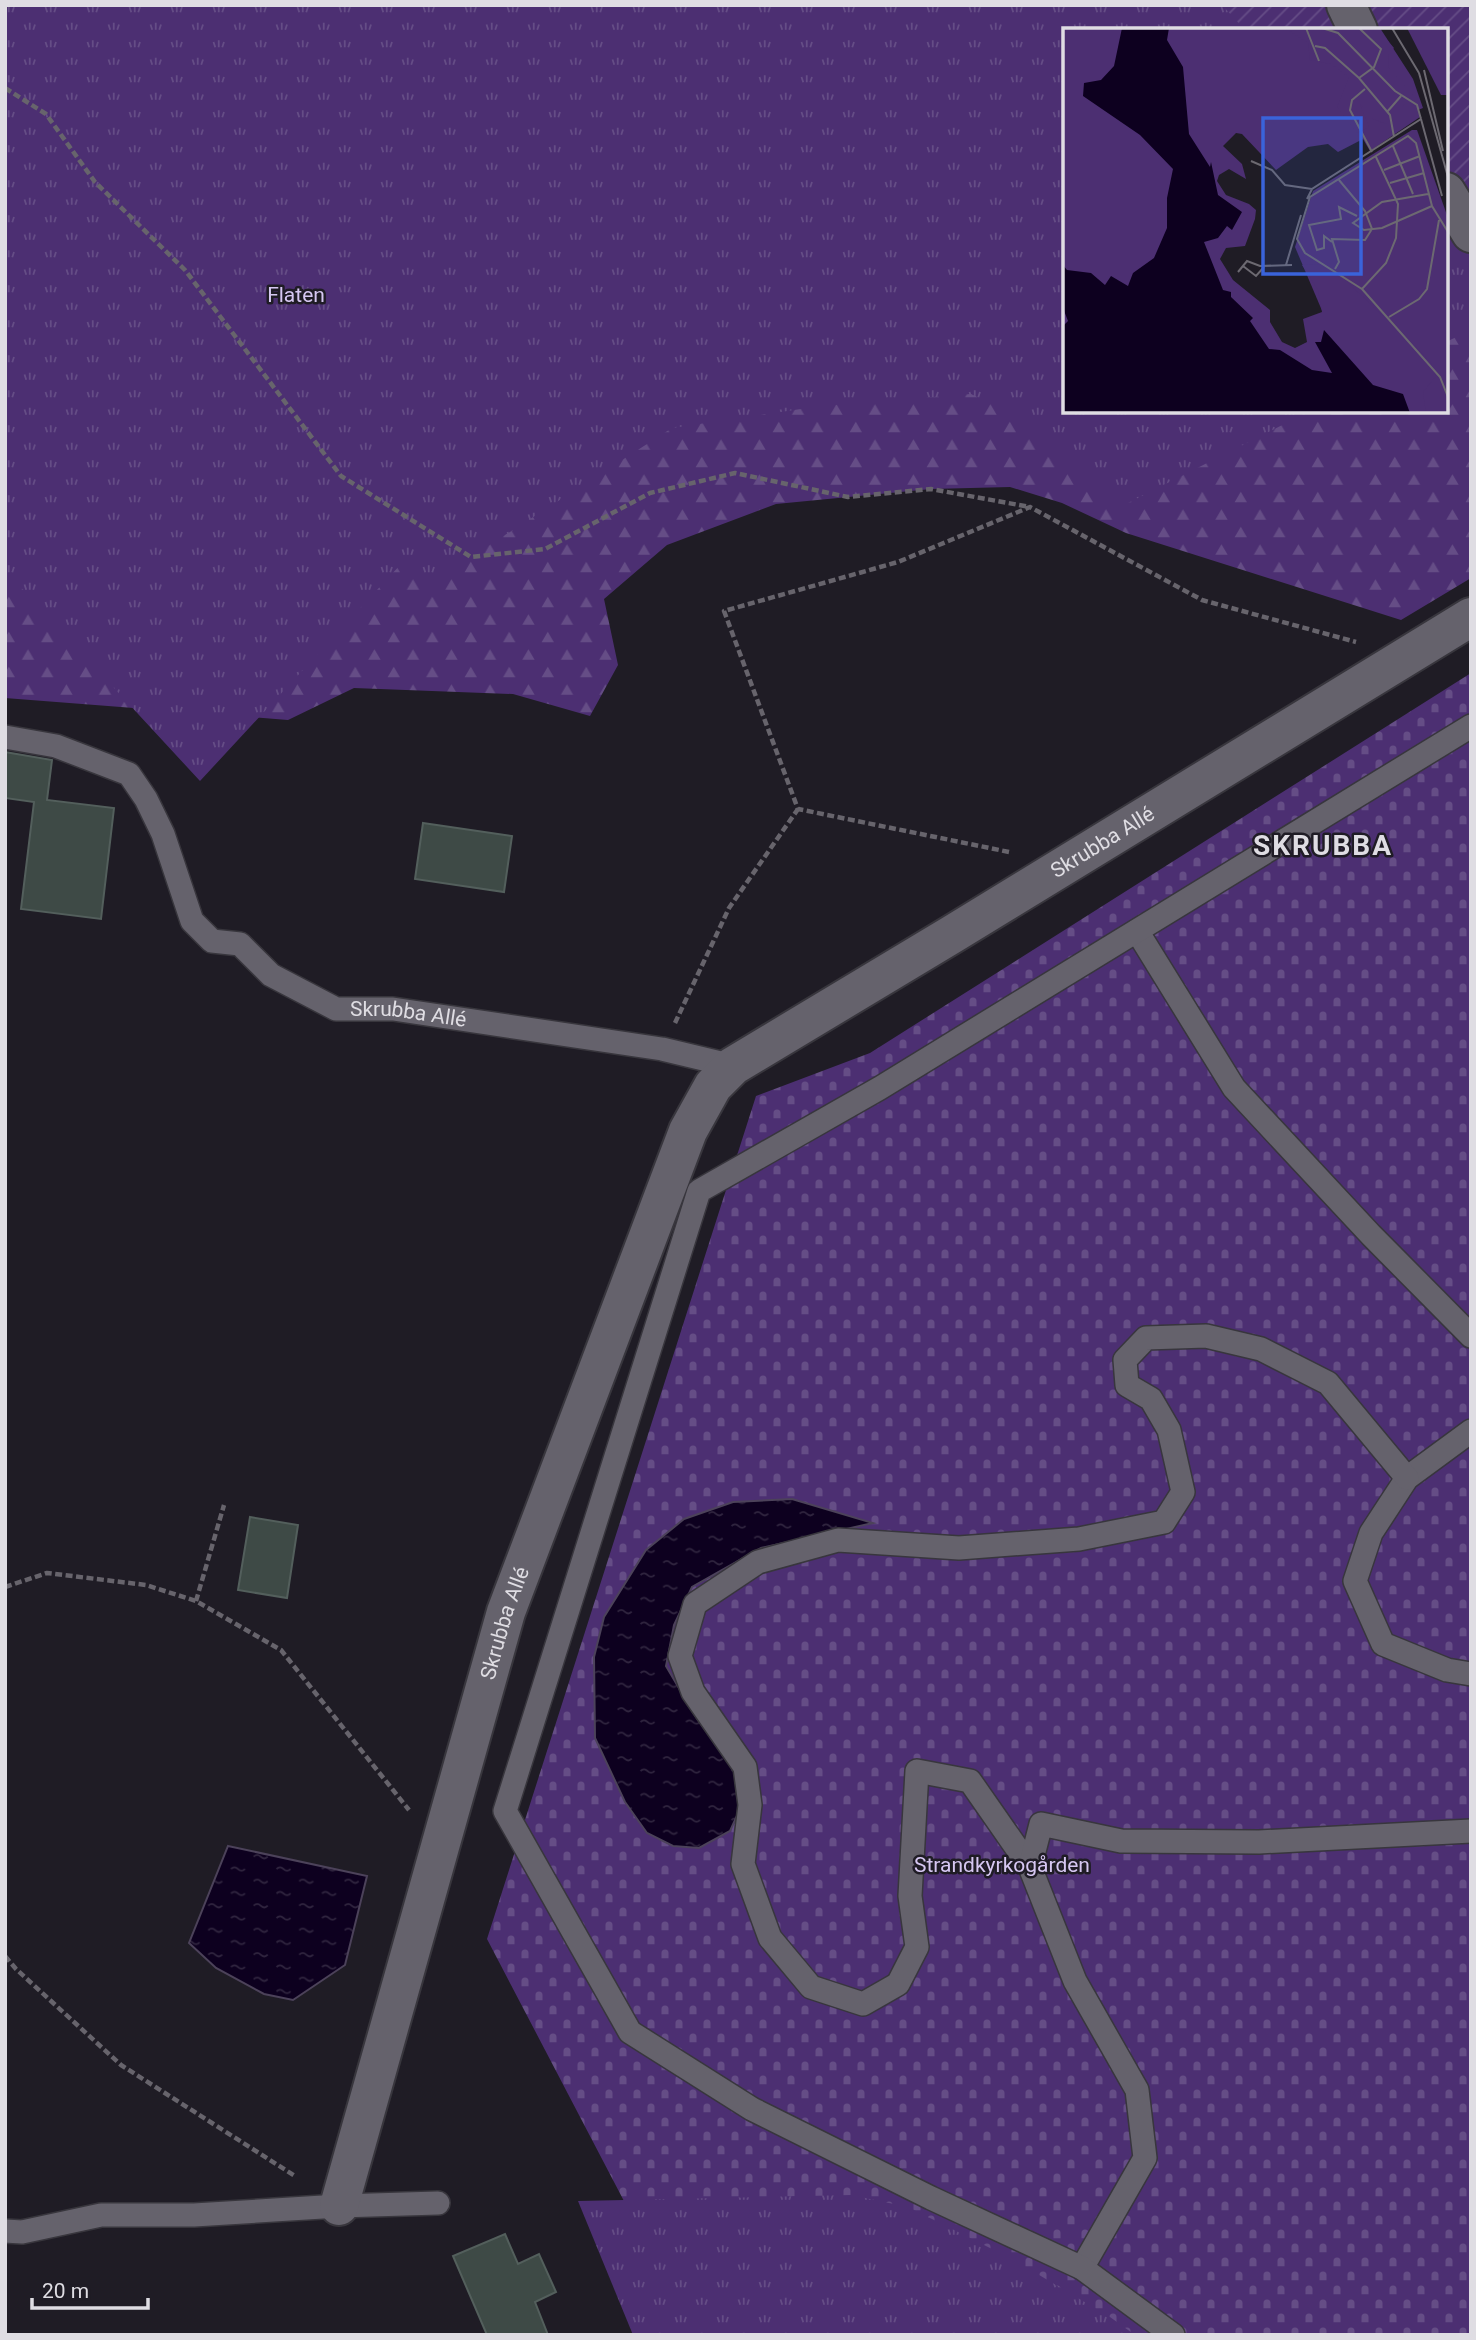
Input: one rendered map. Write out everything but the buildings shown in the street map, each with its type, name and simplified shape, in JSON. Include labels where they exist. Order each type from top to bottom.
[{"type":"street","points":[[1346,5],[1357,28]]},
{"type":"street","points":[[1448,195],[1471,233]]},
{"type":"street","name":"Skrubba Allé","points":[[339,2206],[506,1612],[688,1131],[713,1086],[733,1066],[1471,617]]},
{"type":"lane","points":[[1173,2335],[1082,2269],[752,2109],[630,2032],[505,1811],[699,1191],[880,1088],[1471,726]]},
{"type":"lane","name":"Skrubba Allé","points":[[5,737],[56,746],[129,774],[146,799],[163,834],[192,921],[212,941],[240,944],[271,975],[336,1009],[393,1009],[662,1049],[733,1066]]},
{"type":"lane","points":[[1137,931],[1234,1088],[1471,1336]]},
{"type":"lane","points":[[1082,2269],[1145,2158],[1137,2090],[1076,1981],[1030,1867],[970,1780],[917,1772],[910,1896],[917,1947],[898,1984],[863,2004],[811,1987],[770,1938],[743,1864],[750,1805],[745,1767],[693,1692],[680,1656],[695,1604],[758,1562],[838,1540],[959,1548],[1079,1539],[1164,1522],[1184,1492],[1169,1430],[1152,1399],[1127,1385],[1125,1360],[1146,1338],[1217,1338],[1261,1349],[1328,1383],[1407,1478]]},
{"type":"lane","points":[[1471,1431],[1407,1478],[1371,1533],[1354,1581],[1383,1644],[1447,1670],[1471,1674]]},
{"type":"lane","points":[[1030,1867],[1041,1824],[1121,1841],[1259,1842],[1471,1831]]},
{"type":"lane","points":[[5,2251],[13,2231],[101,2215],[194,2215],[438,2203]]},
{"type":"path","points":[[5,88],[46,114],[95,182],[185,270],[341,476],[471,557],[545,549],[650,493],[735,473],[848,497],[932,489],[1030,508],[1202,600],[1408,656]]},
{"type":"path","points":[[798,809],[724,611],[898,562],[1030,508]]},
{"type":"path","points":[[798,809],[1068,864]]},
{"type":"path","points":[[662,1049],[729,908],[798,809]]},
{"type":"path","points":[[196,1601],[224,1505]]},
{"type":"path","points":[[5,1587],[47,1573],[146,1585],[196,1601],[281,1650],[440,1849]]},
{"type":"path","points":[[5,1956],[121,2065],[248,2144],[339,2206]]},
{"type":"green space","name":"Flaten","points":[[5,5],[1063,30],[1063,413],[1448,413],[1448,213],[1471,208],[1471,578],[1401,620],[1126,533],[1062,503],[1010,487],[931,489],[776,504],[667,545],[604,599],[618,665],[590,716],[513,694],[354,688],[288,720],[5,698]]},
{"type":"green space","name":"Flaten","points":[[5,5],[1471,5],[1471,330],[1448,341],[1448,28],[1063,28],[1063,413],[1306,413],[1122,506],[1010,413],[971,394],[821,406],[672,428],[424,587],[402,563],[200,781],[5,570]]},
{"type":"green space","points":[[1222,5],[1471,5],[1471,208],[1448,213],[1448,28],[1243,28]]},
{"type":"green space","name":"Strandkyrkogården","points":[[1471,673],[1471,2335],[694,2335],[487,1939],[756,1096],[870,1053]]},
{"type":"green space","points":[[851,2195],[908,2207],[1012,2259],[1110,2317],[1135,2335],[633,2335],[578,2201]]},
{"type":"water","points":[[792,1499],[873,1523],[761,1548],[692,1587],[674,1625],[666,1666],[696,1717],[738,1775],[741,1807],[730,1831],[699,1848],[673,1846],[647,1833],[625,1802],[595,1738],[594,1657],[604,1617],[646,1550],[684,1519],[733,1502]]},
{"type":"water","points":[[228,1846],[367,1876],[345,1965],[293,2000],[264,1994],[216,1968],[189,1943]]},
{"type":"district","name":"SKRUBBA","points":[[1323,845]]}]
